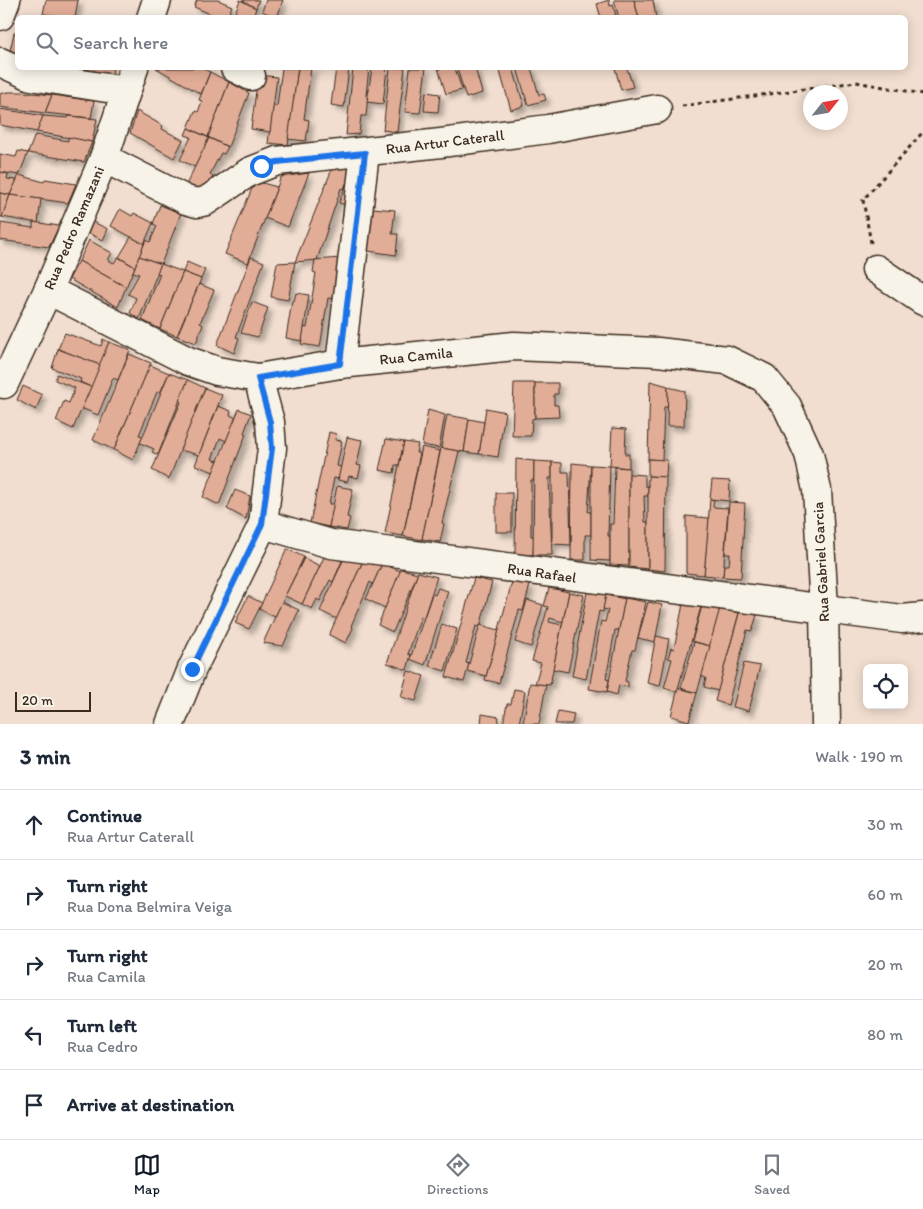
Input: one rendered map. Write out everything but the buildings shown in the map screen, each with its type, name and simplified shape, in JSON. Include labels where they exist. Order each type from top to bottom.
[{"type":"street","points":[[0,16],[6,0]]},
{"type":"street","points":[[152,15],[157,0]]},
{"type":"street","points":[[0,62],[15,69]]},
{"type":"street","points":[[18,70],[31,76],[130,79]]},
{"type":"street","name":"Rua Pedro Ramazani","points":[[4,384],[48,290],[104,158],[130,79]]},
{"type":"street","name":"Rua Artur Caterall","points":[[104,158],[186,200],[197,203],[206,201],[261,166],[277,162],[365,153],[548,129],[657,110]]},
{"type":"street","points":[[340,364],[365,153]]},
{"type":"street","points":[[876,269],[923,301]]},
{"type":"street","name":"Rua Camila","points":[[48,290],[188,361],[218,371],[258,378],[340,364],[514,346],[658,352],[727,360],[764,378],[786,406]]},
{"type":"street","points":[[170,724],[192,669],[262,524],[272,448],[270,422],[258,378]]},
{"type":"street","name":"Rua Gabriel Garcia","points":[[786,406],[810,454],[817,490],[824,608],[826,724]]},
{"type":"street","name":"Rua Rafael","points":[[262,524],[331,544],[824,608],[902,620],[923,617]]},
{"type":"path","points":[[657,110],[856,82],[923,94]]},
{"type":"path","points":[[876,269],[864,200],[923,132]]},
{"type":"route","points":[[192,669],[262,524],[272,448],[270,422],[258,378],[340,364],[365,153],[277,162],[261,166]]}]
